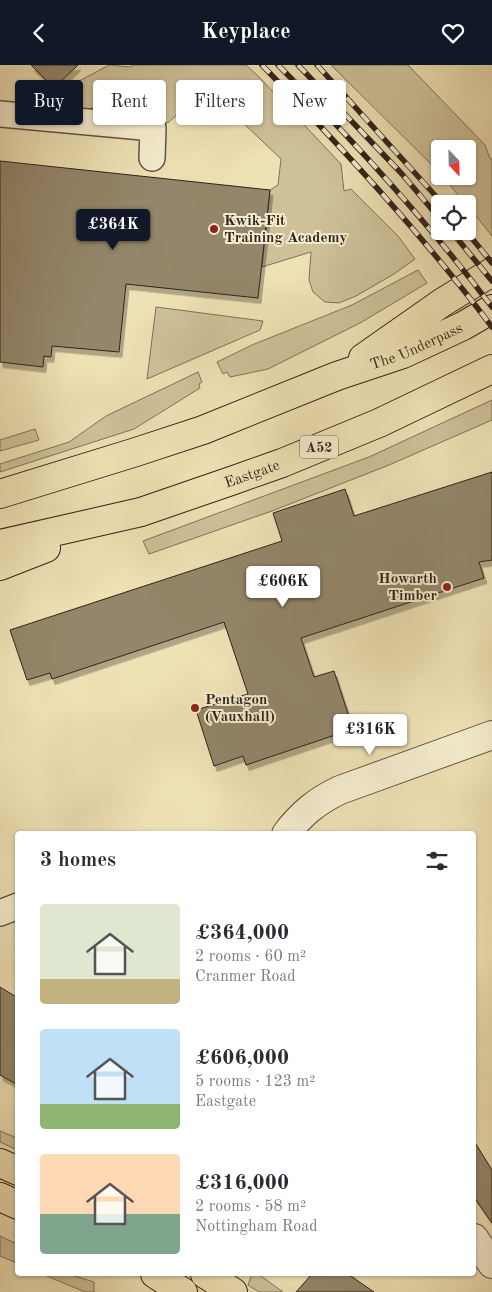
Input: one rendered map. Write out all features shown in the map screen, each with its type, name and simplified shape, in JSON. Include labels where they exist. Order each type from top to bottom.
[{"type":"main road","points":[[0,494],[203,429],[337,376],[444,302],[492,272]]},
{"type":"main road","name":"The Underpass","points":[[337,376],[402,354],[463,326],[492,309]]},
{"type":"main road","name":"Eastgate","points":[[0,544],[141,511],[282,463],[378,423],[492,369]]},
{"type":"main road","points":[[0,566],[141,511]]},
{"type":"main road","points":[[0,1163],[15,1170]]},
{"type":"main road","points":[[0,1197],[15,1204]]},
{"type":"main road","points":[[158,1276],[183,1292]]},
{"type":"main road","points":[[208,1276],[233,1292]]},
{"type":"street","points":[[0,114],[153,128],[152,158]]},
{"type":"street","points":[[288,831],[298,818],[319,800],[340,789],[492,735]]},
{"type":"street","points":[[0,913],[15,907]]},
{"type":"street","points":[[476,1240],[492,1264]]},
{"type":"shaded area","points":[[109,65],[131,67],[132,65],[246,65],[262,80],[176,80],[176,115],[166,123],[166,80],[93,80],[93,108],[83,110],[83,80],[81,80]]},
{"type":"shaded area","points":[[331,65],[408,65],[485,145],[490,159],[492,159],[492,236],[476,216],[476,195],[458,195],[450,185],[476,185],[476,140],[431,140],[431,164]]},
{"type":"shaded area","points":[[263,81],[273,92],[273,125],[304,125],[341,164],[344,191],[351,189],[398,236],[415,259],[394,274],[356,296],[339,303],[325,302],[313,292],[309,280],[311,252],[262,267],[270,190],[278,185],[281,159],[245,125],[263,125]]},
{"type":"shaded area","points":[[418,270],[427,283],[360,323],[268,369],[230,377],[227,372],[223,374],[217,362],[252,345],[352,305]]},
{"type":"shaded area","points":[[156,307],[263,321],[260,330],[147,379]]},
{"type":"shaded area","points":[[198,372],[202,382],[199,384],[200,388],[134,429],[0,472],[0,464],[69,442],[106,416]]},
{"type":"shaded area","points":[[492,400],[492,420],[389,465],[272,511],[149,554],[143,541],[369,457]]},
{"type":"shaded area","points":[[35,429],[39,440],[0,451],[0,440]]},
{"type":"shaded area","points":[[0,1131],[15,1137],[15,1149],[0,1142]]},
{"type":"shaded area","points":[[0,1236],[15,1243],[15,1262],[0,1256]]},
{"type":"shaded area","points":[[47,1276],[74,1276],[94,1282],[94,1292],[85,1292]]},
{"type":"shaded area","points":[[251,1276],[261,1276],[283,1292],[259,1292],[248,1285]]},
{"type":"building","points":[[31,65],[78,65],[62,80],[46,80]]},
{"type":"building","points":[[0,161],[270,190],[258,298],[126,284],[119,352],[52,346],[51,357],[44,356],[43,367],[0,362]]},
{"type":"building","points":[[492,472],[492,560],[479,562],[484,578],[301,638],[314,677],[334,671],[353,729],[246,765],[243,756],[214,766],[196,710],[248,694],[224,622],[52,679],[50,673],[27,680],[10,630],[282,541],[273,513],[345,489],[354,516]]},
{"type":"building","points":[[0,987],[15,996],[15,1083],[0,1075]]},
{"type":"building","points":[[476,1144],[492,1170],[492,1223],[476,1200]]},
{"type":"building","points":[[310,1276],[351,1276],[374,1292],[296,1292]]},
{"type":"railway","points":[[262,65],[410,225],[492,327]]},
{"type":"railway","points":[[278,65],[389,182],[492,307]]},
{"type":"railway","points":[[298,65],[402,174],[431,208]]},
{"type":"railway","points":[[317,65],[435,195]]},
{"type":"railway","points":[[458,240],[492,281]]},
{"type":"railway","points":[[473,240],[492,263]]},
{"type":"place","name":"Kwik-Fit Training Academy","points":[[214,229]]},
{"type":"place","name":"Howarth Timber","points":[[447,587]]},
{"type":"place","name":"Pentagon (Vauxhall)","points":[[195,708]]}]
